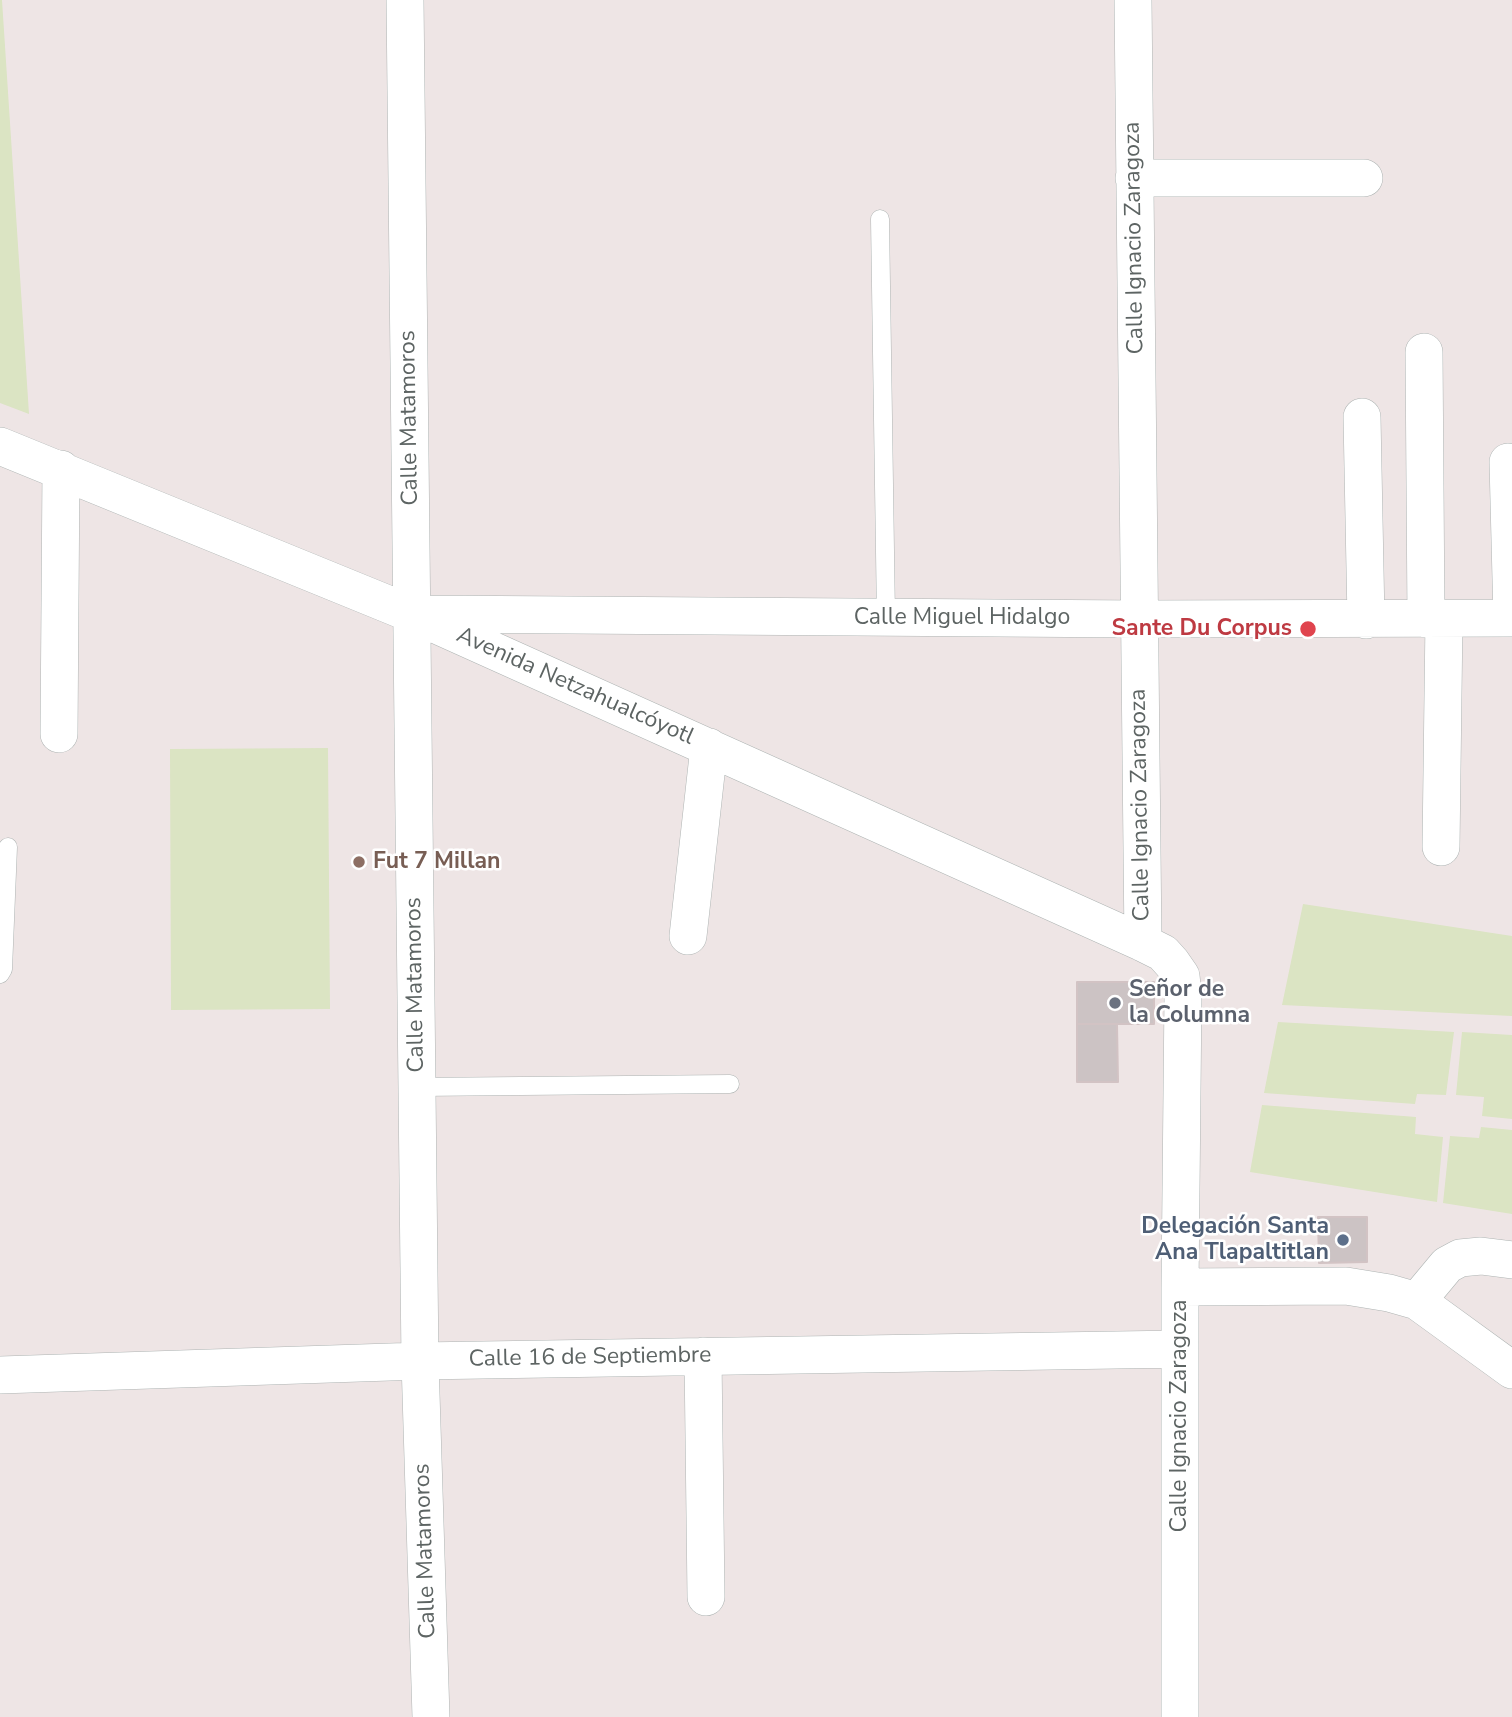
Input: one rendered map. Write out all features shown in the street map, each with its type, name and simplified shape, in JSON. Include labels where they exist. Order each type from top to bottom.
[{"type":"street","name":"Calle Matamoros","points":[[405,0],[420,1361],[431,1717]]},
{"type":"street","name":"Calle Ignacio Zaragoza","points":[[1133,0],[1143,943],[1163,953],[1172,964],[1181,976],[1183,995],[1180,1717]]},
{"type":"street","points":[[1134,178],[1364,178]]},
{"type":"street","points":[[1424,352],[1441,847]]},
{"type":"street","points":[[1362,417],[1366,620]]},
{"type":"street","name":"Avenida Netzahualcóyotl","points":[[0,446],[412,614],[1143,943]]},
{"type":"street","points":[[1508,462],[1512,618]]},
{"type":"street","points":[[59,734],[61,469]]},
{"type":"street","name":"Calle Miguel Hidalgo","points":[[412,614],[1366,620],[1512,618]]},
{"type":"street","points":[[688,936],[709,747]]},
{"type":"street","points":[[1417,1301],[1447,1265],[1460,1258],[1481,1256],[1512,1260]]},
{"type":"street","points":[[1180,1287],[1346,1286],[1417,1301],[1512,1370]]},
{"type":"street","name":"Calle 16 de Septiembre","points":[[0,1375],[420,1361],[1180,1349]]},
{"type":"street","points":[[703,1356],[706,1597]]},
{"type":"lane","points":[[880,219],[886,618]]},
{"type":"lane","points":[[0,974],[3,969],[8,846]]},
{"type":"lane","points":[[417,1087],[730,1084]]},
{"type":"green space","points":[[2,0],[29,414],[0,403]]},
{"type":"green space","points":[[328,748],[330,1009],[171,1010],[170,749]]},
{"type":"green space","points":[[1303,904],[1512,936],[1512,1016],[1282,1005]]},
{"type":"green space","points":[[1278,1022],[1454,1032],[1446,1095],[1417,1094],[1415,1104],[1264,1093]]},
{"type":"green space","points":[[1462,1032],[1512,1035],[1512,1119],[1482,1116],[1484,1097],[1456,1095]]},
{"type":"green space","points":[[1262,1105],[1416,1117],[1415,1134],[1443,1137],[1437,1202],[1250,1172]]},
{"type":"green space","points":[[1481,1127],[1512,1130],[1512,1214],[1443,1203],[1450,1136],[1479,1138]]},
{"type":"building","name":"Señor de la Columna","points":[[1077,982],[1154,982],[1154,1024],[1077,1024]]},
{"type":"building","points":[[1077,1024],[1117,1024],[1118,1082],[1077,1082]]},
{"type":"building","name":"Delegación Santa Ana Tlapaltitlan","points":[[1318,1217],[1367,1217],[1367,1262],[1319,1263]]},
{"type":"place","name":"Sante Du Corpus","points":[[1308,629]]},
{"type":"place","name":"Fut 7 Millan","points":[[359,862]]},
{"type":"place","name":"Señor de la Columna","points":[[1115,1003]]},
{"type":"place","name":"Delegación Santa Ana Tlapaltitlan","points":[[1343,1240]]}]
